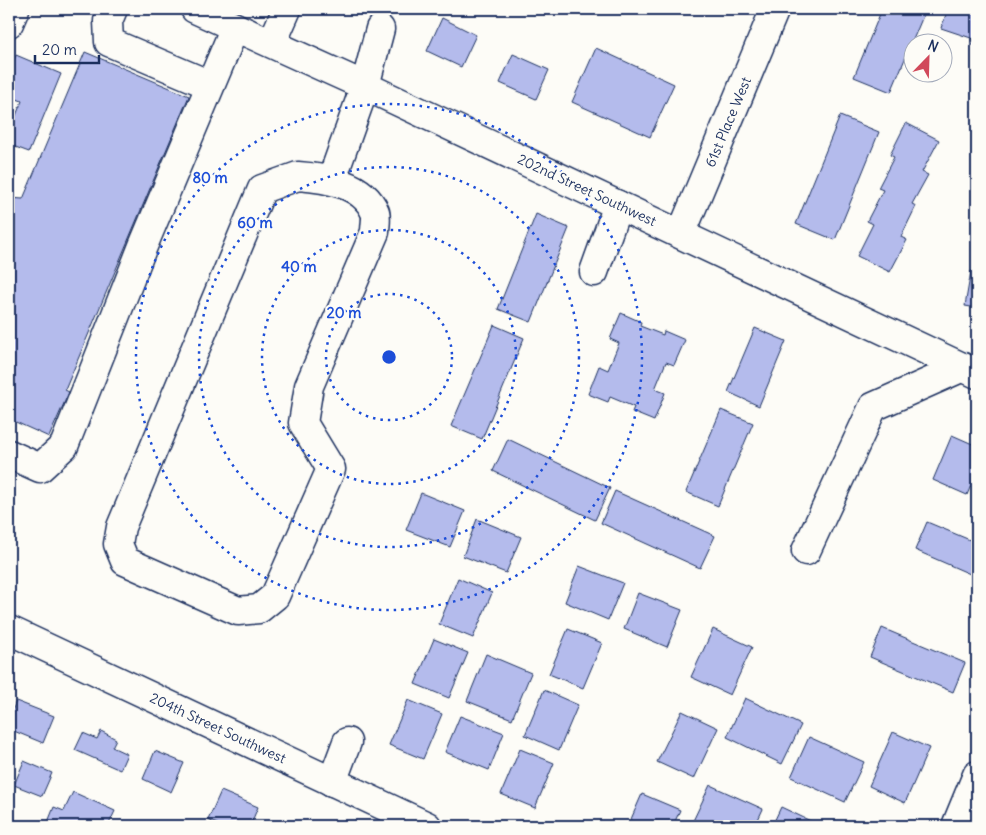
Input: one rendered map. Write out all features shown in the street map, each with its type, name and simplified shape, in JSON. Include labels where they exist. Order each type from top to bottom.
[{"type":"street","points":[[9,23],[14,9]]},
{"type":"street","points":[[113,9],[108,21],[109,42],[210,86]]},
{"type":"street","name":"202nd Street Southwest","points":[[195,9],[232,19],[272,43],[970,371]]},
{"type":"street","points":[[272,43],[287,9]]},
{"type":"street","name":"61st Place West","points":[[681,234],[775,9]]},
{"type":"street","points":[[9,454],[40,468],[64,446],[143,246],[210,86],[232,19]]},
{"type":"street","points":[[332,179],[365,86],[380,29]]},
{"type":"street","points":[[298,176],[332,179],[362,195],[376,213],[376,232],[309,386],[303,423],[331,469],[275,596],[259,609],[238,611],[125,562],[118,544],[122,527],[262,189],[298,176]]},
{"type":"street","points":[[594,272],[618,205]]},
{"type":"street","points":[[806,551],[873,407],[970,371]]},
{"type":"street","name":"204th Street Southwest","points":[[9,630],[426,826]]},
{"type":"street","points":[[332,782],[347,742]]},
{"type":"street","points":[[956,826],[977,775]]},
{"type":"building","points":[[882,9],[926,9],[916,32],[904,32],[904,61],[891,92],[854,77]]},
{"type":"building","points":[[948,9],[977,9],[977,46],[972,45],[974,39],[941,28]]},
{"type":"building","points":[[442,18],[476,35],[461,67],[427,51]]},
{"type":"building","points":[[596,48],[674,84],[650,137],[572,102]]},
{"type":"building","points":[[85,52],[189,96],[65,390],[69,392],[49,437],[9,419],[9,198],[23,199]]},
{"type":"building","points":[[513,54],[549,70],[536,99],[500,83]]},
{"type":"building","points":[[16,55],[61,74],[29,152],[10,145],[9,132],[22,101],[9,96],[9,72]]},
{"type":"building","points":[[840,116],[879,132],[835,240],[796,224]]},
{"type":"building","points":[[906,123],[939,140],[922,172],[928,175],[912,204],[916,206],[901,237],[907,240],[890,272],[857,256],[873,224],[867,221],[883,190],[878,188],[894,157],[890,155]]},
{"type":"building","points":[[536,214],[569,228],[531,322],[498,309]]},
{"type":"building","points":[[977,261],[977,308],[965,306],[971,271],[975,272]]},
{"type":"building","points":[[621,313],[641,322],[640,326],[663,335],[664,331],[685,340],[674,365],[666,362],[655,389],[665,393],[654,421],[632,412],[634,407],[610,397],[608,402],[588,394],[599,366],[608,370],[619,343],[610,339]]},
{"type":"building","points":[[494,325],[524,338],[482,439],[451,426]]},
{"type":"building","points":[[755,328],[786,341],[759,406],[728,392]]},
{"type":"building","points":[[721,410],[753,423],[718,506],[686,492]]},
{"type":"building","points":[[952,435],[977,446],[977,471],[967,495],[933,480]]},
{"type":"building","points":[[508,439],[610,488],[595,520],[493,471]]},
{"type":"building","points":[[615,491],[715,536],[700,568],[601,523]]},
{"type":"building","points":[[421,493],[465,511],[450,547],[406,530]]},
{"type":"building","points":[[477,519],[521,537],[506,573],[463,556]]},
{"type":"building","points":[[927,522],[977,543],[977,577],[915,550]]},
{"type":"building","points":[[579,566],[623,583],[608,620],[565,602]]},
{"type":"building","points":[[458,578],[492,593],[473,638],[439,624]]},
{"type":"building","points":[[638,593],[682,610],[667,647],[624,629]]},
{"type":"building","points":[[882,628],[965,663],[953,692],[870,657]]},
{"type":"building","points":[[568,629],[602,643],[583,688],[549,674]]},
{"type":"building","points":[[713,629],[752,647],[730,695],[691,677]]},
{"type":"building","points":[[434,639],[468,653],[449,698],[415,684]]},
{"type":"building","points":[[486,654],[531,673],[512,719],[467,701]]},
{"type":"building","points":[[544,690],[578,705],[559,750],[525,735]]},
{"type":"building","points":[[745,698],[801,725],[782,764],[727,737]]},
{"type":"building","points":[[408,700],[442,714],[423,759],[389,745]]},
{"type":"building","points":[[16,701],[54,716],[43,743],[9,729],[9,719]]},
{"type":"building","points":[[682,711],[718,728],[694,779],[657,762]]},
{"type":"building","points":[[460,716],[504,733],[489,770],[445,752]]},
{"type":"building","points":[[101,731],[116,739],[112,747],[127,754],[120,770],[75,750],[83,733],[97,739]]},
{"type":"building","points":[[893,732],[929,748],[905,803],[869,786]]},
{"type":"building","points":[[809,737],[864,762],[845,802],[791,777]]},
{"type":"building","points":[[520,749],[554,763],[535,808],[501,794]]},
{"type":"building","points":[[155,751],[184,763],[171,792],[143,779]]},
{"type":"building","points":[[24,761],[52,773],[42,796],[14,785]]},
{"type":"building","points":[[710,785],[763,809],[755,826],[700,826],[692,823]]},
{"type":"building","points":[[221,791],[258,807],[250,826],[222,826],[208,820]]},
{"type":"building","points":[[73,792],[115,811],[108,826],[57,826],[48,822],[54,807],[64,811]]},
{"type":"building","points":[[642,794],[680,810],[673,826],[628,826]]},
{"type":"building","points":[[781,807],[821,826],[772,826]]}]
